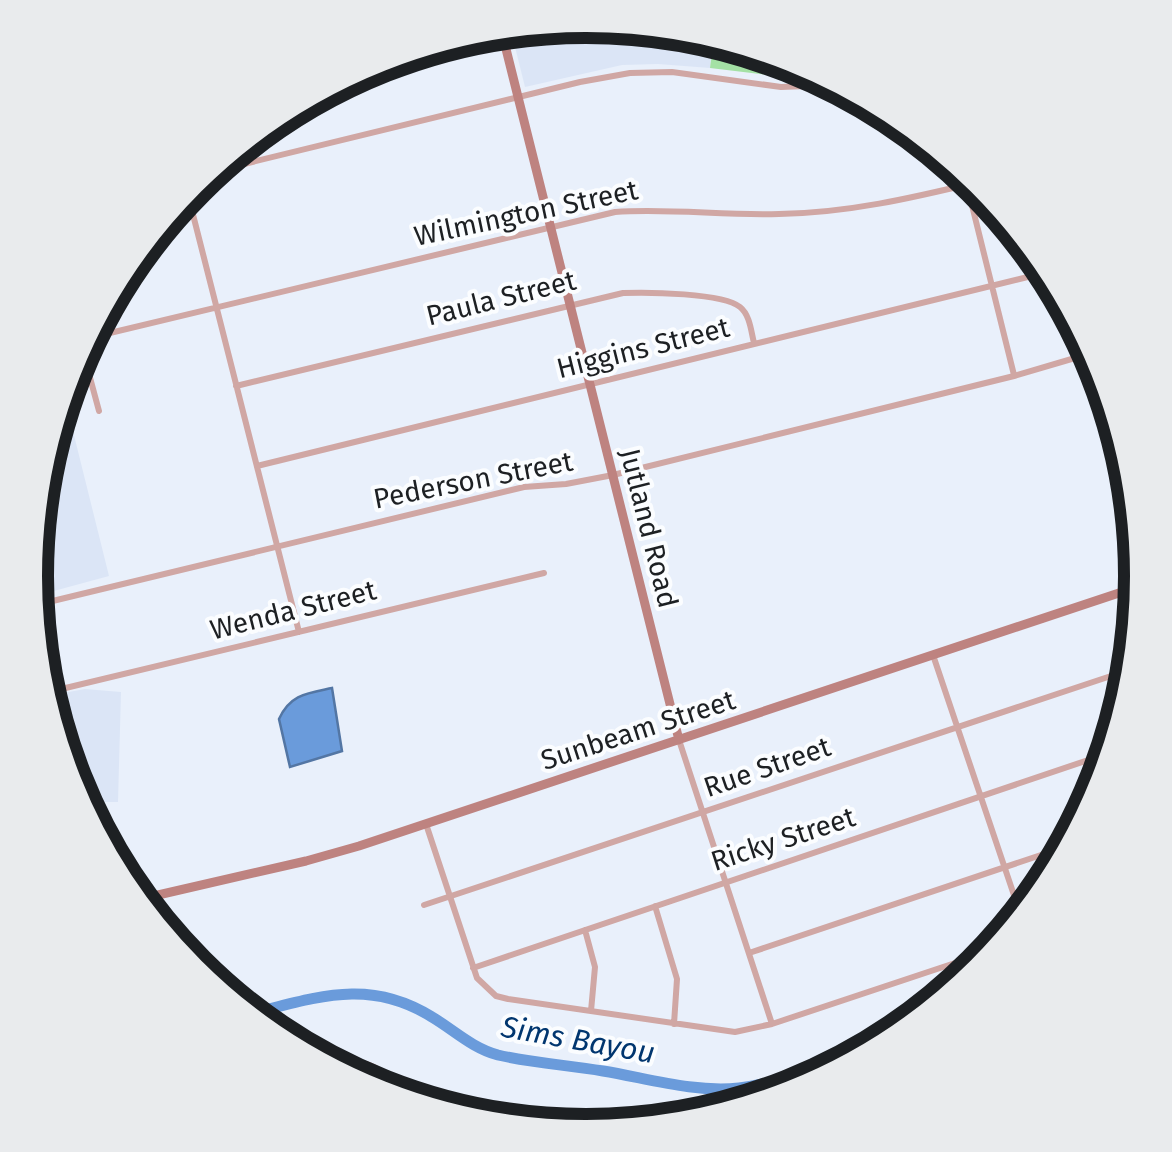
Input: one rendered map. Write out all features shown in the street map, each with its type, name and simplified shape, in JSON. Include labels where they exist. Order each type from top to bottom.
[{"type":"street","name":"Jutland Road","points":[[505,44],[679,740],[772,1024]]},
{"type":"street","points":[[238,165],[580,82],[652,72],[781,87],[809,86]]},
{"type":"street","name":"Wilmington Street","points":[[105,334],[551,224],[615,212],[662,208],[774,214],[860,209],[958,187]]},
{"type":"street","points":[[970,199],[1014,376]]},
{"type":"street","points":[[192,210],[299,632]]},
{"type":"street","name":"Higgins Street","points":[[257,466],[1033,276]]},
{"type":"street","name":"Paula Street","points":[[236,386],[624,292],[725,300],[740,307],[749,321],[754,343]]},
{"type":"street","name":"Pederson Street","points":[[49,602],[524,487],[613,475],[1014,376],[1078,356]]},
{"type":"street","points":[[88,370],[100,411]]},
{"type":"street","name":"Wenda Street","points":[[60,689],[544,573]]},
{"type":"street","name":"Sunbeam Street","points":[[153,896],[306,861],[426,824],[1124,591]]},
{"type":"street","points":[[932,655],[1015,901]]},
{"type":"street","name":"Rue Street","points":[[424,904],[1115,675]]},
{"type":"street","name":"Ricky Street","points":[[473,968],[1092,759]]},
{"type":"street","points":[[426,824],[477,978],[496,996],[735,1032],[772,1024],[963,961]]},
{"type":"street","points":[[749,953],[1047,853]]},
{"type":"street","points":[[655,906],[676,979],[674,1024]]},
{"type":"street","points":[[585,930],[595,967],[591,1011]]},
{"type":"street","points":[[353,1061],[371,1064],[388,1077]]},
{"type":"shaded area","points":[[621,39],[712,53],[710,68],[622,65],[525,87],[514,42]]},
{"type":"shaded area","points":[[71,421],[109,576],[48,592],[52,506]]},
{"type":"shaded area","points":[[85,689],[121,692],[118,802],[97,802],[76,749],[61,693]]},
{"type":"green space","points":[[712,53],[792,78],[710,68]]},
{"type":"water","points":[[332,688],[342,751],[290,767],[279,719],[283,711],[308,693]]},
{"type":"waterway","name":"Sims Bayou","points":[[267,1010],[324,997],[367,994],[410,1005],[498,1055],[705,1088],[764,1084]]}]
